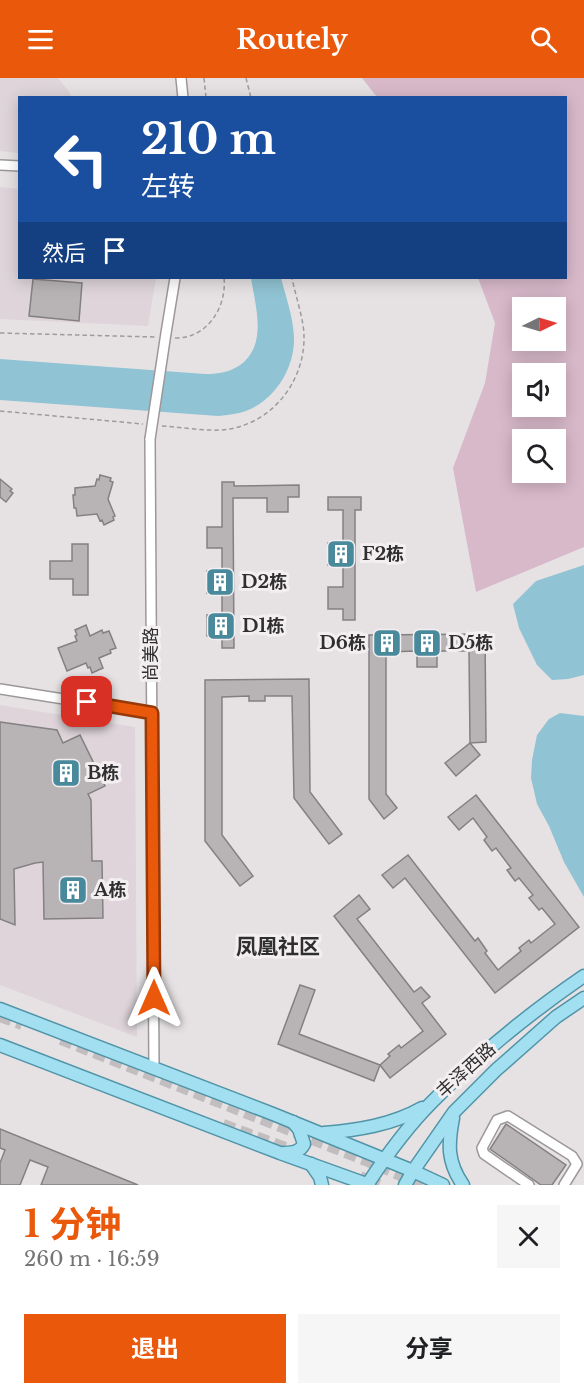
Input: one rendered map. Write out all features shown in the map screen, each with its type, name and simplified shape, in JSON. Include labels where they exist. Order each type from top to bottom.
[{"type":"main road","name":"丰泽西路","points":[[368,1185],[395,1144],[431,1102],[483,1054],[544,1004],[584,976]]},
{"type":"main road","name":"丰泽西路","points":[[405,1185],[454,1112],[496,1070],[556,1017],[584,998]]},
{"type":"main road","points":[[0,1009],[293,1122],[443,1185]]},
{"type":"main road","points":[[0,1045],[368,1185]]},
{"type":"main road","points":[[321,1134],[389,1122],[408,1116],[431,1102]]},
{"type":"main road","points":[[454,1112],[449,1151],[453,1168],[463,1185]]},
{"type":"main road","points":[[280,1153],[297,1151],[304,1144],[299,1129],[293,1122]]},
{"type":"main road","points":[[311,1164],[320,1177],[322,1185]]},
{"type":"street","points":[[181,78],[183,96]]},
{"type":"street","points":[[0,165],[18,166]]},
{"type":"street","name":"尚美路","points":[[154,1069],[150,439],[175,279]]},
{"type":"street","points":[[0,688],[152,713]]},
{"type":"street","points":[[529,1185],[484,1154],[482,1148],[497,1120],[508,1116],[572,1156],[577,1164],[564,1185]]},
{"type":"path","points":[[204,78],[206,96]]},
{"type":"path","points":[[246,78],[250,96]]},
{"type":"path","points":[[0,333],[184,338],[205,327],[216,316],[222,301],[224,279]]},
{"type":"path","points":[[155,425],[222,430],[251,422],[276,405],[289,390],[298,373],[304,353],[304,333],[292,279]]},
{"type":"path","points":[[0,411],[143,424]]},
{"type":"shaded area","points":[[0,78],[58,78],[71,96],[18,96],[18,153],[0,151]]},
{"type":"shaded area","points":[[362,78],[584,78],[584,547],[476,592],[453,468],[485,383],[495,323],[478,279],[567,279],[567,96],[376,96]]},
{"type":"shaded area","points":[[0,187],[18,189],[18,279],[156,279],[148,326],[0,319]]},
{"type":"shaded area","points":[[0,705],[135,727],[137,1037],[0,985]]},
{"type":"water","points":[[251,279],[281,279],[291,315],[293,349],[287,371],[274,391],[256,406],[243,412],[218,416],[0,400],[0,359],[205,374],[230,370],[244,362],[251,353],[257,333],[257,311]]},
{"type":"water","points":[[584,565],[584,675],[552,680],[537,665],[519,628],[513,604],[536,581]]},
{"type":"water","points":[[560,713],[584,716],[584,897],[564,862],[537,804],[531,778],[537,735],[549,719]]},
{"type":"building","points":[[33,279],[82,283],[79,321],[29,316]]},
{"type":"building","points":[[100,475],[111,478],[110,481],[113,482],[108,499],[115,516],[114,520],[104,525],[97,514],[77,516],[76,508],[74,508],[75,488],[95,486]]},
{"type":"building","points":[[0,479],[12,489],[10,491],[13,493],[6,502],[0,497]]},
{"type":"building","points":[[222,482],[234,482],[234,486],[299,485],[299,497],[288,497],[288,512],[267,512],[267,498],[233,498],[234,648],[222,648],[222,636],[207,636],[207,615],[222,615],[222,592],[207,593],[207,571],[222,571],[222,548],[207,548],[207,527],[222,527]]},
{"type":"building","points":[[328,497],[361,497],[361,510],[355,510],[355,620],[343,620],[343,609],[328,609],[328,587],[343,587],[343,565],[328,565],[328,543],[343,543],[343,510],[328,510]]},
{"type":"building","points":[[72,544],[88,544],[88,595],[73,595],[73,579],[50,579],[50,561],[72,561]]},
{"type":"building","points":[[86,625],[90,636],[102,630],[103,633],[109,631],[116,648],[99,658],[103,668],[92,673],[86,663],[67,671],[58,648],[77,641],[75,630]]},
{"type":"building","points":[[485,634],[486,742],[470,743],[469,651],[437,651],[437,667],[417,667],[417,651],[386,652],[386,794],[397,808],[384,819],[369,799],[369,635]]},
{"type":"building","points":[[309,679],[310,792],[342,834],[329,844],[294,798],[292,696],[265,696],[265,701],[249,701],[249,696],[222,697],[222,835],[253,876],[240,886],[205,841],[205,680]]},
{"type":"building","points":[[0,722],[57,730],[63,743],[80,735],[105,786],[88,794],[91,800],[92,861],[102,861],[103,918],[44,919],[43,862],[14,869],[15,925],[0,919]]},
{"type":"building","points":[[470,743],[480,755],[456,776],[445,763]]},
{"type":"building","points":[[476,795],[579,927],[495,993],[405,878],[393,888],[382,875],[408,855],[475,941],[478,938],[487,951],[485,953],[498,970],[521,951],[519,948],[529,940],[531,943],[555,924],[542,908],[539,910],[529,898],[533,895],[519,878],[515,881],[507,870],[511,868],[496,848],[492,851],[484,840],[487,837],[473,818],[459,830],[448,817]]},
{"type":"building","points":[[359,895],[370,909],[357,919],[414,992],[421,987],[430,997],[422,1003],[446,1034],[390,1078],[380,1065],[399,1045],[401,1048],[423,1031],[334,916]]},
{"type":"building","points":[[300,985],[315,990],[299,1034],[380,1065],[374,1081],[278,1044]]},
{"type":"building","points":[[506,1124],[566,1165],[552,1185],[541,1185],[490,1149]]},
{"type":"building","points":[[0,1129],[138,1185],[41,1185],[48,1167],[30,1160],[20,1185],[0,1185],[0,1163],[5,1150],[0,1148]]},
{"type":"tunnel","points":[[0,1016],[22,1024]]},
{"type":"tunnel","points":[[61,1039],[424,1185]]},
{"type":"tunnel","points":[[223,1125],[296,1152]]},
{"type":"tunnel","points":[[360,1177],[379,1185]]},
{"type":"place","name":"F2栋","points":[[341,554]]},
{"type":"place","name":"D2栋","points":[[220,582]]},
{"type":"place","name":"D1栋","points":[[221,626]]},
{"type":"place","name":"D6栋","points":[[387,643]]},
{"type":"place","name":"D5栋","points":[[427,643]]},
{"type":"place","name":"B栋","points":[[66,773]]},
{"type":"place","name":"A栋","points":[[73,890]]},
{"type":"district","name":"凤凰社区","points":[[278,947]]},
{"type":"route","points":[[87,702],[152,713],[154,998]]}]
